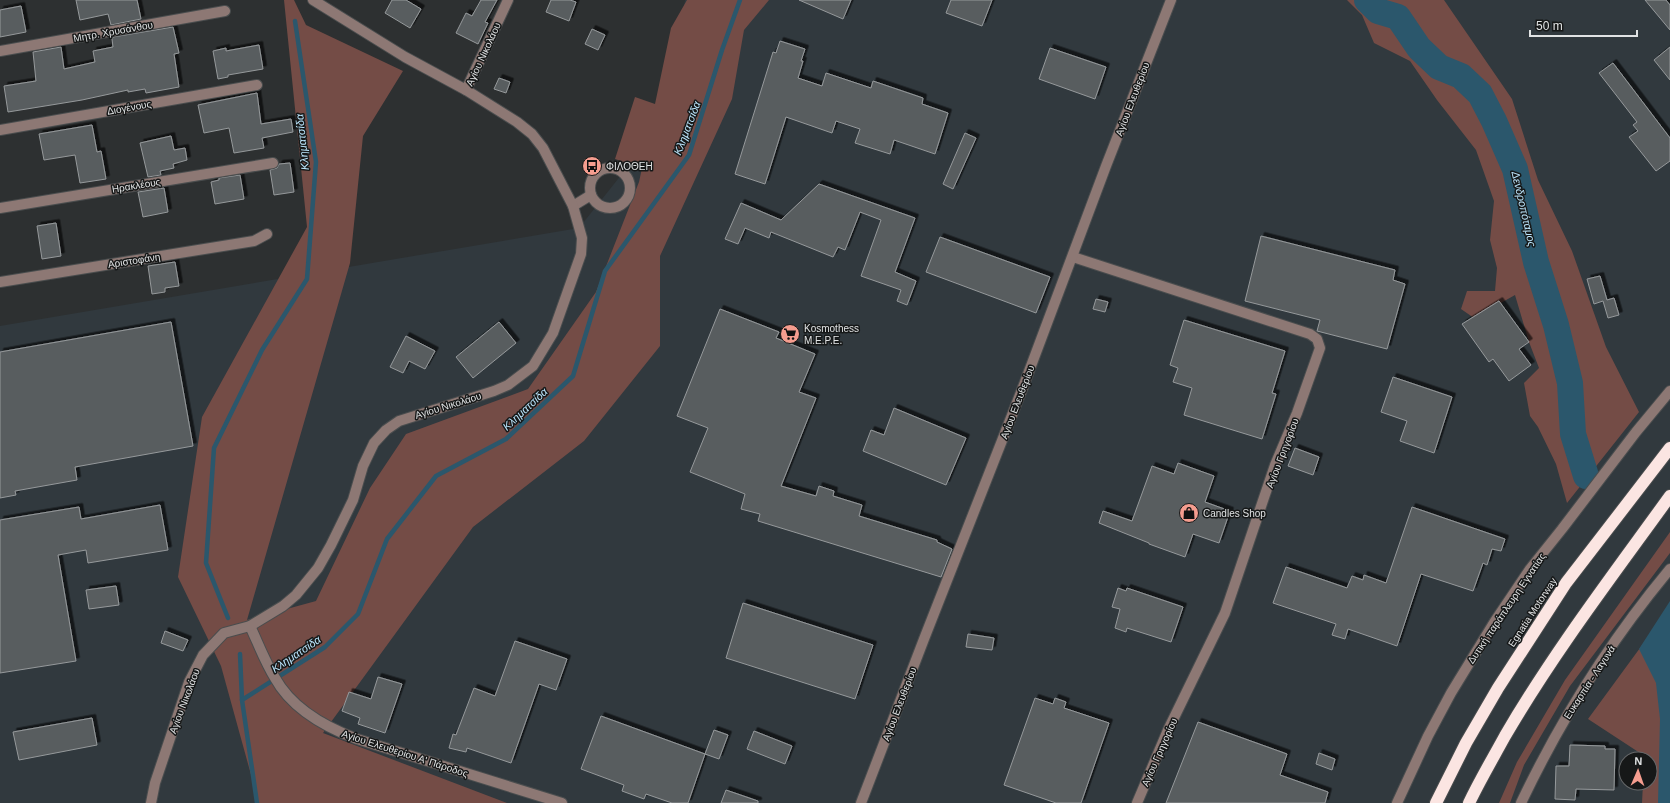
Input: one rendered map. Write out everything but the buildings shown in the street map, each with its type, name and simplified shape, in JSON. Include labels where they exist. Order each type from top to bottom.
[{"type":"highway","name":"Egnatia Motorway","points":[[1436,803],[1466,743],[1498,688],[1566,583],[1670,448]]},
{"type":"highway","points":[[1469,803],[1477,785],[1523,705],[1554,656],[1670,496]]},
{"type":"street","points":[[313,0],[405,57],[466,90]]},
{"type":"street","name":"Αγίου Νικολάου","points":[[151,803],[155,784],[189,682],[203,655],[224,633],[250,626],[283,606],[318,568],[353,500],[368,454],[374,443],[386,430],[399,421],[494,391],[508,385],[533,366],[553,333],[581,254],[582,238],[573,206],[543,148],[532,134],[518,122],[466,90],[508,0]]},
{"type":"street","name":"Αγίου Ελευθερίου","points":[[861,803],[1171,0]]},
{"type":"street","name":"Μητρ. Χρυσάνθου","points":[[0,51],[225,11]]},
{"type":"street","name":"Διογένους","points":[[0,130],[257,85]]},
{"type":"street","name":"Ηρακλέους","points":[[0,208],[273,163]]},
{"type":"street","points":[[615,168],[626,175],[629,181],[629,195],[620,206],[614,208],[600,206],[594,201],[591,195],[590,182],[597,172],[603,169],[615,168]]},
{"type":"street","points":[[573,206],[591,195]]},
{"type":"street","name":"Αριστοφάνη","points":[[0,282],[254,240],[267,234]]},
{"type":"street","name":"Αγίου Γρηγορίου","points":[[1073,257],[1310,334],[1317,339],[1320,348],[1300,406],[1275,465],[1225,613],[1168,730],[1137,803]]},
{"type":"street","name":"Δυτική παράπλευρη Εγνατίας","points":[[1397,803],[1425,743],[1448,699],[1468,663],[1499,614],[1530,569],[1636,432],[1670,392]]},
{"type":"street","name":"Ευκαρπία - Λαγυνά","points":[[1521,803],[1560,727],[1595,670],[1632,617],[1670,569]]},
{"type":"street","name":"Αγίου Ελευθερίου Α' Πάροδος","points":[[250,626],[275,679],[289,698],[311,717],[340,733],[356,739],[562,803]]},
{"type":"shaded area","points":[[284,0],[294,0],[306,25],[403,71],[363,136],[350,263],[247,620],[316,601],[370,488],[406,434],[528,389],[596,292],[639,182],[642,168],[615,159],[635,97],[655,104],[671,28],[687,0],[769,0],[744,30],[732,99],[660,256],[660,346],[584,441],[473,527],[323,733],[507,803],[257,803],[258,800],[221,666],[178,577],[202,417],[307,227]]},
{"type":"shaded area","points":[[685,0],[1670,0],[1670,803],[0,803],[0,326],[579,228],[665,120]]},
{"type":"shaded area","points":[[1347,0],[1444,0],[1512,99],[1538,180],[1572,251],[1606,347],[1639,412],[1567,503],[1556,464],[1538,427],[1530,416],[1524,383],[1539,368],[1529,342],[1515,295],[1474,318],[1461,309],[1467,291],[1495,291],[1497,268],[1490,240],[1494,201],[1476,150],[1437,100],[1410,61],[1374,43],[1362,15]]},
{"type":"shaded area","points":[[1670,532],[1670,553],[1570,686],[1524,765],[1510,803],[1499,803],[1517,762],[1565,680]]},
{"type":"shaded area","points":[[1670,607],[1670,803],[1642,803],[1643,791],[1658,791],[1658,751],[1637,751],[1588,719]]},
{"type":"water","points":[[1670,601],[1670,803],[1658,803],[1660,719],[1656,683],[1639,649]]},
{"type":"waterway","name":"Κληματσίδα","points":[[257,803],[242,700],[325,647],[358,614],[387,539],[436,476],[506,439],[573,376],[605,271],[689,155],[722,50],[740,0]]},
{"type":"waterway","name":"Δενδροπόταμος","points":[[1367,0],[1378,11],[1398,17],[1419,48],[1439,67],[1461,76],[1480,94],[1494,121],[1515,169],[1536,262],[1556,325],[1570,383],[1573,434],[1586,476]]},
{"type":"waterway","name":"Κληματσίδα","points":[[228,618],[206,563],[214,448],[262,350],[307,279],[316,162],[295,21]]},
{"type":"waterway","points":[[240,654],[242,700]]},
{"type":"place","name":"ΦΙΛΟΘΕΗ","points":[[592,166]]},
{"type":"place","name":"Kosmothess M.E.P.E.","points":[[790,334]]},
{"type":"place","name":"Candles Shop","points":[[1189,513]]}]
